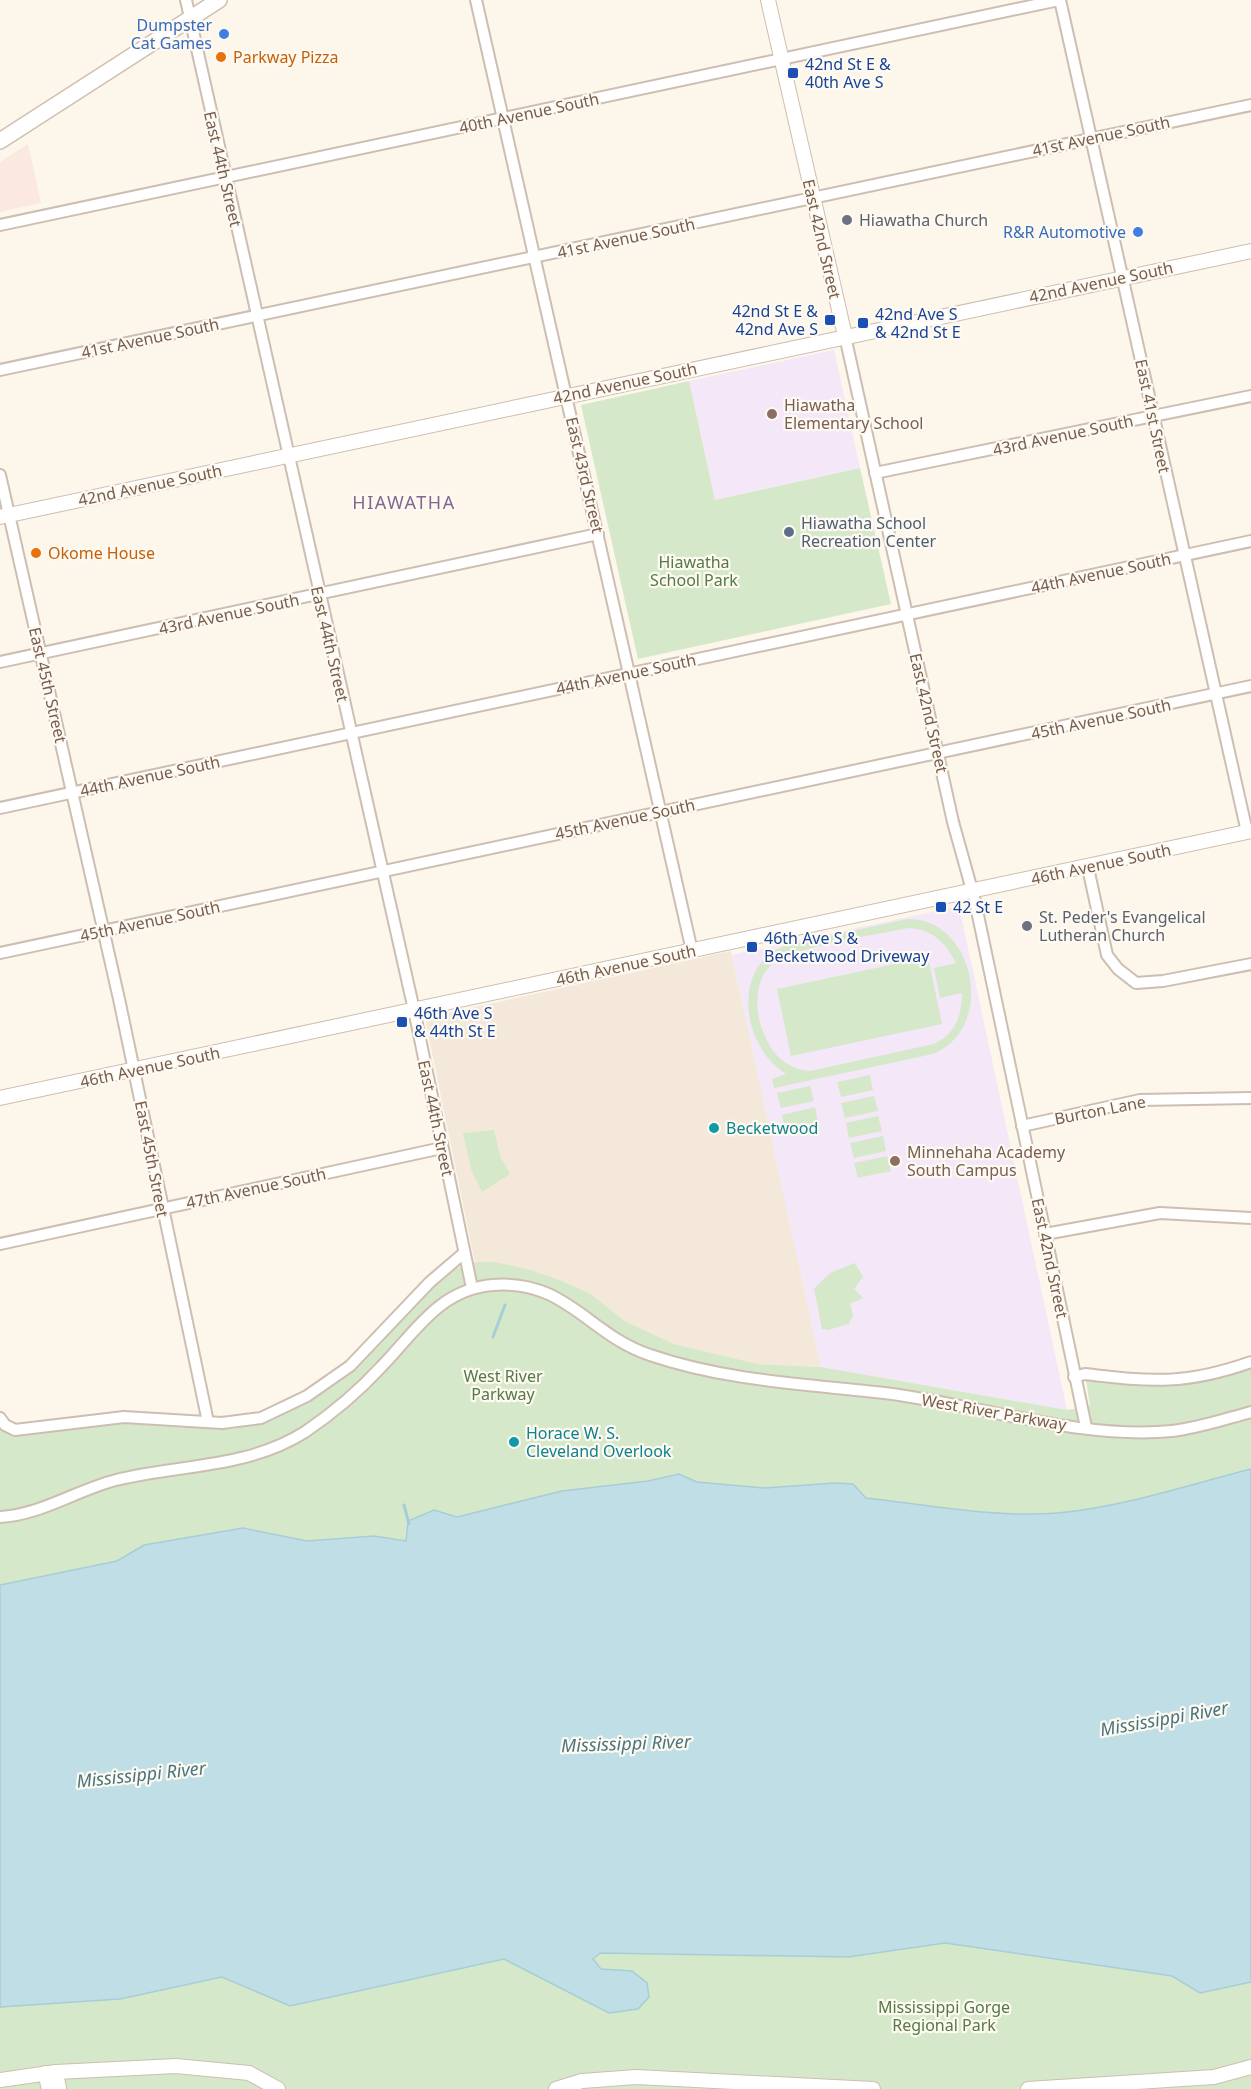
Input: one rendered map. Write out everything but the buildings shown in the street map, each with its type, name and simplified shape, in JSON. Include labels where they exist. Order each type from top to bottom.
[{"type":"main road","points":[[0,141],[219,0]]},
{"type":"street","name":"East 44th Street","points":[[186,0],[414,1010],[472,1288]]},
{"type":"street","name":"East 43rd Street","points":[[476,0],[692,951]]},
{"type":"street","name":"East 42nd Street","points":[[768,0],[938,753],[972,890],[1086,1427]]},
{"type":"street","name":"40th Avenue South","points":[[0,225],[1059,0]]},
{"type":"street","name":"East 41st Street","points":[[1059,0],[1249,831]]},
{"type":"street","name":"41st Avenue South","points":[[0,370],[1251,105]]},
{"type":"street","name":"42nd Avenue South","points":[[4,516],[1251,251]]},
{"type":"street","name":"43rd Avenue South","points":[[875,473],[1251,396]]},
{"type":"street","name":"East 45th Street","points":[[0,475],[4,516],[40,653],[72,792],[208,1422]]},
{"type":"street","name":"43rd Avenue South","points":[[0,662],[598,534]]},
{"type":"street","name":"44th Avenue South","points":[[0,808],[1251,541]]},
{"type":"street","name":"45th Avenue South","points":[[0,953],[1251,686]]},
{"type":"street","name":"46th Avenue South","points":[[0,1098],[972,890],[1088,868],[1249,831]]},
{"type":"street","points":[[1088,868],[1107,955],[1127,978],[1136,983],[1148,984],[1251,964]]},
{"type":"street","name":"Burton Lane","points":[[1022,1126],[1140,1100],[1251,1098]]},
{"type":"street","name":"47th Avenue South","points":[[0,1244],[442,1148]]},
{"type":"street","points":[[1045,1234],[1160,1214],[1251,1218]]},
{"type":"street","points":[[0,1418],[5,1425],[15,1430],[124,1417],[208,1422],[237,1422],[261,1418],[323,1386],[350,1366],[430,1282],[464,1253]]},
{"type":"street","name":"West River Parkway","points":[[0,1517],[28,1512],[116,1480],[158,1471],[227,1463],[284,1443],[331,1414],[361,1389],[435,1307],[472,1288],[507,1284],[543,1291],[557,1297],[604,1332],[637,1350],[707,1370],[786,1384],[885,1393],[1028,1420],[1142,1432],[1178,1430],[1251,1412]]},
{"type":"street","points":[[1074,1377],[1085,1374],[1153,1382],[1216,1374],[1251,1362]]},
{"type":"street","points":[[0,2080],[50,2073],[163,2067],[206,2068],[249,2073],[278,2089]]},
{"type":"street","points":[[1028,2089],[1220,2083],[1251,2067]]},
{"type":"street","points":[[49,2089],[50,2073]]},
{"type":"street","points":[[50,2073],[59,2089]]},
{"type":"street","points":[[556,2089],[582,2081],[873,2089]]},
{"type":"shaded area","points":[[28,144],[41,203],[0,212],[0,162]]},
{"type":"shaded area","name":"Hiawatha Elementary School","points":[[834,350],[860,468],[715,500],[689,381]]},
{"type":"shaded area","name":"Minnehaha Academy South Campus","points":[[959,906],[1067,1410],[821,1367],[732,955]]},
{"type":"shaded area","points":[[731,951],[821,1367],[758,1364],[674,1344],[625,1321],[591,1294],[560,1280],[495,1262],[475,1263],[425,1018]]},
{"type":"green space","name":"Hiawatha School Park","points":[[689,381],[715,500],[860,468],[891,604],[638,659],[581,405]]},
{"type":"green space","points":[[907,919],[930,923],[948,935],[962,954],[969,976],[971,999],[966,1021],[953,1040],[933,1054],[774,1088],[772,1079],[786,1074],[771,1061],[759,1045],[748,1006],[750,987],[757,969],[769,955],[788,945]],"holes":[[[908,928],[917,929],[937,938],[956,963],[934,968],[940,998],[962,993],[959,1017],[947,1035],[934,1044],[810,1071],[795,1068],[772,1050],[759,1019],[757,1000],[764,973],[770,966],[780,959],[814,947]]]},
{"type":"green space","points":[[928,957],[942,1024],[791,1056],[777,989]]},
{"type":"green space","points":[[870,1075],[873,1090],[841,1097],[837,1082]]},
{"type":"green space","points":[[810,1086],[814,1101],[781,1108],[777,1093]]},
{"type":"green space","points":[[874,1096],[878,1111],[845,1118],[841,1103]]},
{"type":"green space","points":[[815,1107],[818,1122],[785,1130],[782,1115]]},
{"type":"green space","points":[[878,1116],[882,1131],[849,1138],[846,1123]]},
{"type":"green space","points":[[494,1130],[500,1156],[510,1174],[482,1192],[471,1169],[463,1133]]},
{"type":"green space","points":[[883,1136],[886,1151],[854,1158],[850,1143]]},
{"type":"green space","points":[[887,1156],[891,1171],[858,1178],[854,1163]]},
{"type":"green space","name":"West River Parkway","points":[[478,1262],[495,1262],[527,1269],[560,1280],[591,1294],[625,1321],[674,1344],[758,1364],[821,1367],[1067,1410],[1090,1406],[1086,1380],[1169,1385],[1208,1380],[1251,1368],[1251,1469],[1107,1506],[1034,1514],[962,1510],[866,1498],[853,1484],[835,1483],[764,1488],[697,1482],[679,1474],[648,1481],[562,1491],[457,1517],[434,1510],[406,1541],[374,1536],[307,1541],[243,1528],[144,1545],[117,1561],[0,1585],[0,1428],[14,1437],[79,1426],[135,1423],[231,1429],[255,1425],[285,1414],[324,1392],[360,1364],[449,1270]]},
{"type":"green space","points":[[855,1263],[863,1277],[854,1289],[863,1298],[850,1304],[853,1315],[849,1324],[828,1330],[822,1329],[814,1289],[830,1273]]},
{"type":"green space","name":"Mississippi Gorge Regional Park","points":[[945,1943],[1172,1976],[1200,1993],[1251,1982],[1251,2089],[0,2089],[0,2007],[120,1999],[222,1977],[290,2006],[504,1959],[569,1990],[632,1971],[601,1969],[593,1959],[600,1953],[848,1957]]},
{"type":"water","name":"Mississippi River","points":[[1251,1469],[1251,1982],[1200,1993],[1172,1976],[945,1943],[848,1957],[600,1953],[593,1959],[601,1969],[632,1971],[647,1983],[649,1997],[638,2009],[609,2013],[504,1959],[290,2006],[222,1977],[120,1999],[0,2007],[0,1585],[117,1561],[144,1545],[243,1528],[307,1541],[374,1536],[406,1541],[408,1521],[434,1510],[457,1517],[562,1491],[648,1481],[679,1474],[697,1482],[764,1488],[835,1483],[853,1484],[866,1498],[962,1510],[1034,1514],[1107,1506]]},
{"type":"waterway","points":[[493,1337],[505,1305]]},
{"type":"waterway","points":[[404,1505],[409,1524]]},
{"type":"place","name":"Dumpster Cat Games","points":[[224,34]]},
{"type":"place","name":"Parkway Pizza","points":[[221,57]]},
{"type":"place","name":"42nd St E & 40th Ave S","points":[[793,73]]},
{"type":"place","name":"Hiawatha Church","points":[[847,220]]},
{"type":"place","name":"R&R Automotive","points":[[1138,232]]},
{"type":"place","name":"42nd St E & 42nd Ave S","points":[[830,320]]},
{"type":"place","name":"42nd Ave S & 42nd St E","points":[[863,323]]},
{"type":"place","name":"Hiawatha Elementary School","points":[[772,414]]},
{"type":"place","name":"Hiawatha School Recreation Center","points":[[789,532]]},
{"type":"place","name":"Okome House","points":[[36,553]]},
{"type":"place","name":"42 St E","points":[[941,907]]},
{"type":"place","name":"St. Peder's Evangelical Lutheran Church","points":[[1027,926]]},
{"type":"place","name":"46th Ave S & Becketwood Driveway","points":[[752,947]]},
{"type":"place","name":"46th Ave S & 44th St E","points":[[402,1022]]},
{"type":"place","name":"Becketwood","points":[[714,1128]]},
{"type":"place","name":"Minnehaha Academy South Campus","points":[[895,1161]]},
{"type":"place","name":"Horace W. S. Cleveland Overlook","points":[[514,1442]]},
{"type":"district","name":"HIAWATHA","points":[[404,502]]}]
